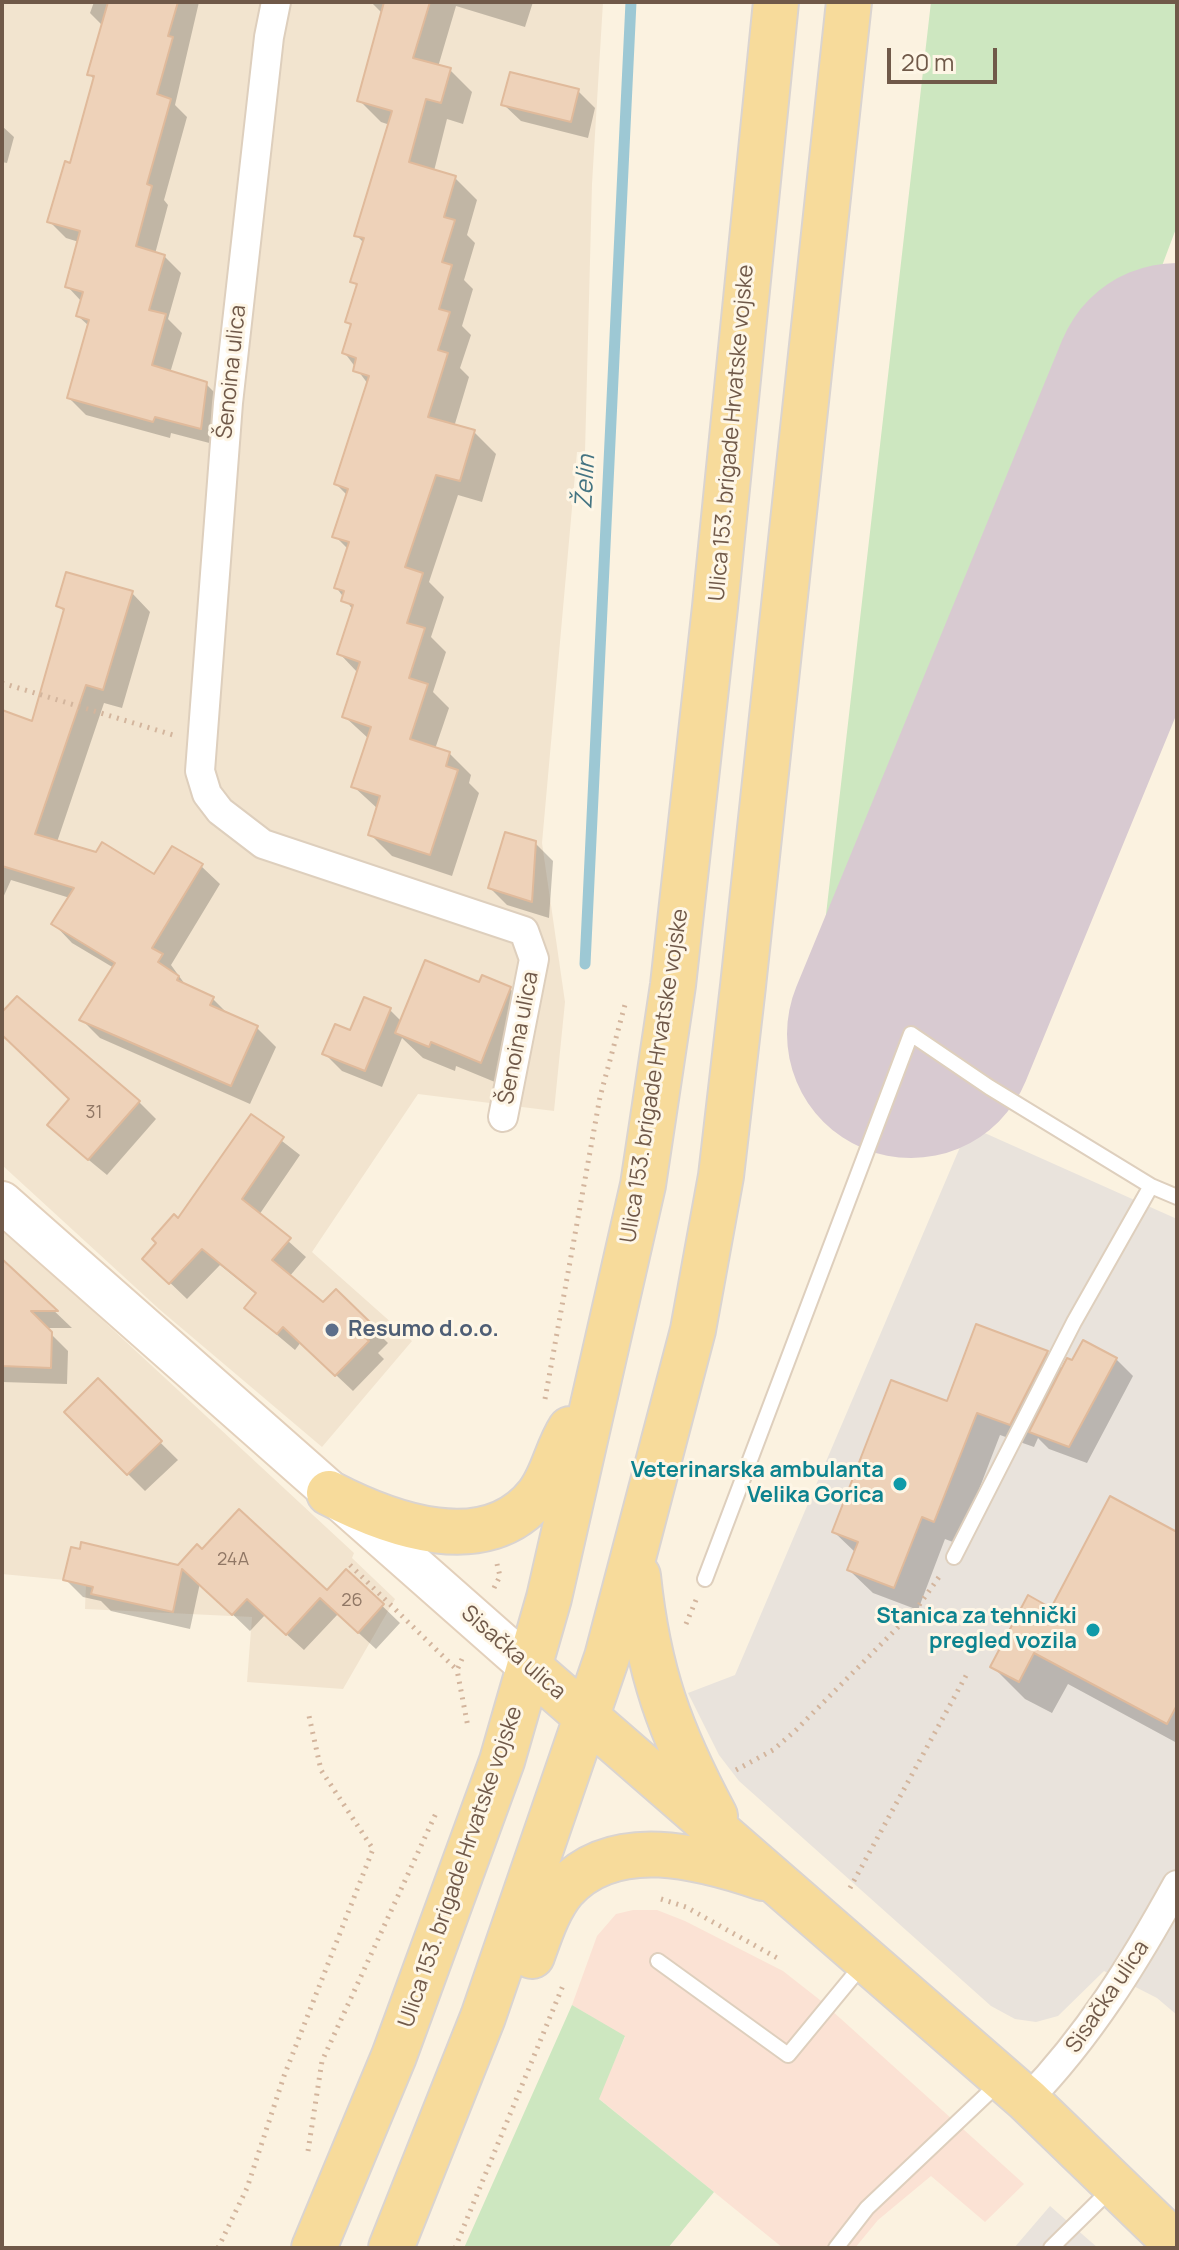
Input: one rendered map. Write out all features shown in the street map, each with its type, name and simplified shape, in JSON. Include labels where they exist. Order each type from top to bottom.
[{"type":"main road","name":"Ulica 153. brigade Hrvatske vojske","points":[[314,2248],[351,2165],[502,1761],[549,1598],[643,1185],[673,985],[776,2]]},
{"type":"main road","points":[[391,2248],[483,2017],[607,1657],[693,1330],[721,1176],[849,2]]},
{"type":"main road","name":"Sisačka ulica","points":[[2,1202],[329,1493],[1015,2090],[1177,2245]]},
{"type":"main road","points":[[329,1493],[367,1513],[432,1531],[488,1526],[517,1515],[538,1495],[562,1442],[602,1375]]},
{"type":"main road","points":[[635,1543],[645,1637],[665,1711],[678,1746],[727,1840]]},
{"type":"main road","points":[[483,2017],[511,1989],[529,1962],[555,1901],[584,1871],[612,1859],[666,1855],[732,1867],[777,1883]]},
{"type":"street","name":"Šenoina ulica","points":[[276,2],[269,37],[228,403],[200,771],[207,794],[220,811],[263,844],[524,931],[534,959],[503,1117]]},
{"type":"street","name":"Sisačka ulica","points":[[1015,2090],[1092,2025],[1140,1951],[1177,1885]]},
{"type":"lane","points":[[705,1579],[911,1034],[989,1087],[1151,1186],[1177,1197]]},
{"type":"lane","points":[[954,1557],[1074,1322],[1151,1186]]},
{"type":"lane","points":[[658,1961],[788,2055],[866,1961]]},
{"type":"lane","points":[[836,2248],[867,2208],[1015,2090]]},
{"type":"lane","points":[[1051,2248],[1115,2185]]},
{"type":"path","points":[[2,683],[200,743]]},
{"type":"path","points":[[545,1401],[600,1097],[629,987]]},
{"type":"path","points":[[725,1777],[773,1750],[796,1730],[917,1608],[954,1557]]},
{"type":"path","points":[[460,1665],[457,1670],[469,1734]]},
{"type":"path","points":[[850,1888],[968,1672]]},
{"type":"path","points":[[218,2248],[247,2188],[284,2076],[373,1849],[321,1770],[309,1716]]},
{"type":"path","points":[[307,2162],[322,2061],[444,1796]]},
{"type":"path","points":[[655,1899],[686,1907],[779,1959]]},
{"type":"path","points":[[455,2248],[569,1972]]},
{"type":"shaded area","points":[[2,2],[603,2],[592,184],[585,452],[577,452],[542,843],[565,1002],[554,1111],[418,1094],[312,1252],[412,1341],[322,1447],[159,1309],[2,1165]]},
{"type":"shaded area","points":[[969,1126],[1177,1219],[1177,2015],[1157,1998],[1104,1971],[1058,2016],[1036,2022],[1015,2019],[991,2006],[739,1781],[719,1755],[688,1693],[735,1675]]},
{"type":"shaded area","points":[[2,1227],[354,1553],[352,1558],[395,1599],[343,1689],[247,1682],[252,1617],[85,1609],[86,1582],[2,1574]]},
{"type":"shaded area","points":[[657,1910],[685,1921],[783,1971],[820,2000],[1024,2184],[985,2222],[931,2176],[878,2220],[855,2248],[783,2248],[598,2098],[625,2037],[572,2005],[597,1936],[616,1914]]},
{"type":"shaded area","points":[[1050,2206],[1098,2248],[1014,2248]]},
{"type":"green space","points":[[931,2],[1177,2],[1177,226],[862,1064],[832,1042],[815,1010]]},
{"type":"green space","points":[[572,2005],[625,2036],[599,2099],[714,2192],[668,2248],[464,2248]]},
{"type":"building","points":[[108,2],[178,2],[168,36],[173,37],[157,94],[171,99],[147,184],[152,186],[136,246],[165,255],[149,310],[166,314],[152,365],[207,382],[201,429],[155,417],[153,422],[67,398],[89,320],[76,316],[83,292],[65,287],[80,231],[47,222],[65,161],[70,163],[94,76],[87,75]]},
{"type":"building","points":[[384,2],[430,2],[413,58],[451,68],[441,103],[426,99],[409,162],[456,176],[444,217],[455,220],[442,262],[452,265],[439,309],[450,312],[438,350],[448,353],[428,417],[475,430],[460,481],[436,475],[405,567],[423,573],[407,623],[425,628],[409,678],[428,684],[410,739],[450,752],[446,766],[458,770],[430,855],[368,835],[380,796],[351,787],[371,727],[342,717],[360,662],[337,654],[353,605],[341,601],[344,591],[334,588],[349,542],[332,537],[348,489],[334,484],[369,376],[353,371],[356,358],[342,353],[351,324],[345,322],[357,284],[350,282],[364,238],[354,236],[392,111],[357,101]]},
{"type":"building","points":[[510,72],[579,89],[571,122],[501,105]]},
{"type":"building","points":[[66,572],[133,591],[103,690],[86,685],[35,834],[96,852],[102,842],[154,874],[172,846],[203,864],[152,948],[163,954],[158,962],[179,976],[177,980],[214,997],[210,1005],[258,1026],[231,1086],[79,1020],[115,963],[51,924],[74,888],[2,866],[2,710],[32,721],[64,609],[56,606]]},
{"type":"building","points":[[505,832],[536,841],[532,902],[488,888]]},
{"type":"building","points":[[425,960],[479,982],[482,975],[511,987],[481,1063],[431,1042],[429,1047],[395,1033]]},
{"type":"building","points":[[17,996],[140,1101],[88,1160],[47,1125],[69,1099],[2,1035],[2,1012]]},
{"type":"building","points":[[364,997],[391,1008],[365,1071],[322,1054],[335,1024],[350,1030]]},
{"type":"building","points":[[251,1114],[284,1137],[242,1199],[291,1238],[272,1260],[323,1302],[336,1289],[372,1324],[362,1335],[369,1341],[335,1376],[283,1327],[277,1334],[244,1308],[256,1293],[202,1249],[169,1284],[142,1259],[156,1243],[152,1239],[174,1214],[178,1218]]},
{"type":"building","points":[[2,1259],[58,1311],[31,1311],[52,1332],[51,1368],[2,1366]]},
{"type":"building","points":[[976,1324],[1048,1351],[1010,1425],[977,1413],[934,1522],[922,1517],[894,1588],[847,1570],[858,1542],[832,1532],[891,1380],[947,1401]]},
{"type":"building","points":[[1083,1340],[1117,1358],[1069,1447],[1029,1432],[1067,1358],[1072,1360]]},
{"type":"building","points":[[98,1378],[162,1441],[127,1475],[64,1412]]},
{"type":"building","name":"Stanica za tehnički pregled vozila","points":[[1110,1496],[1177,1532],[1177,1705],[1167,1724],[1034,1653],[1019,1682],[990,1667],[1028,1595],[1051,1608]]},
{"type":"building","points":[[239,1509],[327,1590],[346,1569],[384,1604],[358,1633],[320,1598],[286,1635],[247,1599],[232,1615],[182,1569],[173,1612],[91,1594],[93,1587],[63,1580],[71,1547],[80,1549],[81,1542],[178,1565],[197,1544],[202,1549]]},
{"type":"waterway","name":"Želin","points":[[585,964],[631,2]]},
{"type":"runway","points":[[911,1034],[1177,387]]},
{"type":"place","name":"Resumo d.o.o.","points":[[332,1330]]},
{"type":"place","name":"Veterinarska ambulanta Velika Gorica","points":[[900,1484]]},
{"type":"place","name":"Stanica za tehnički pregled vozila","points":[[1093,1630]]}]
